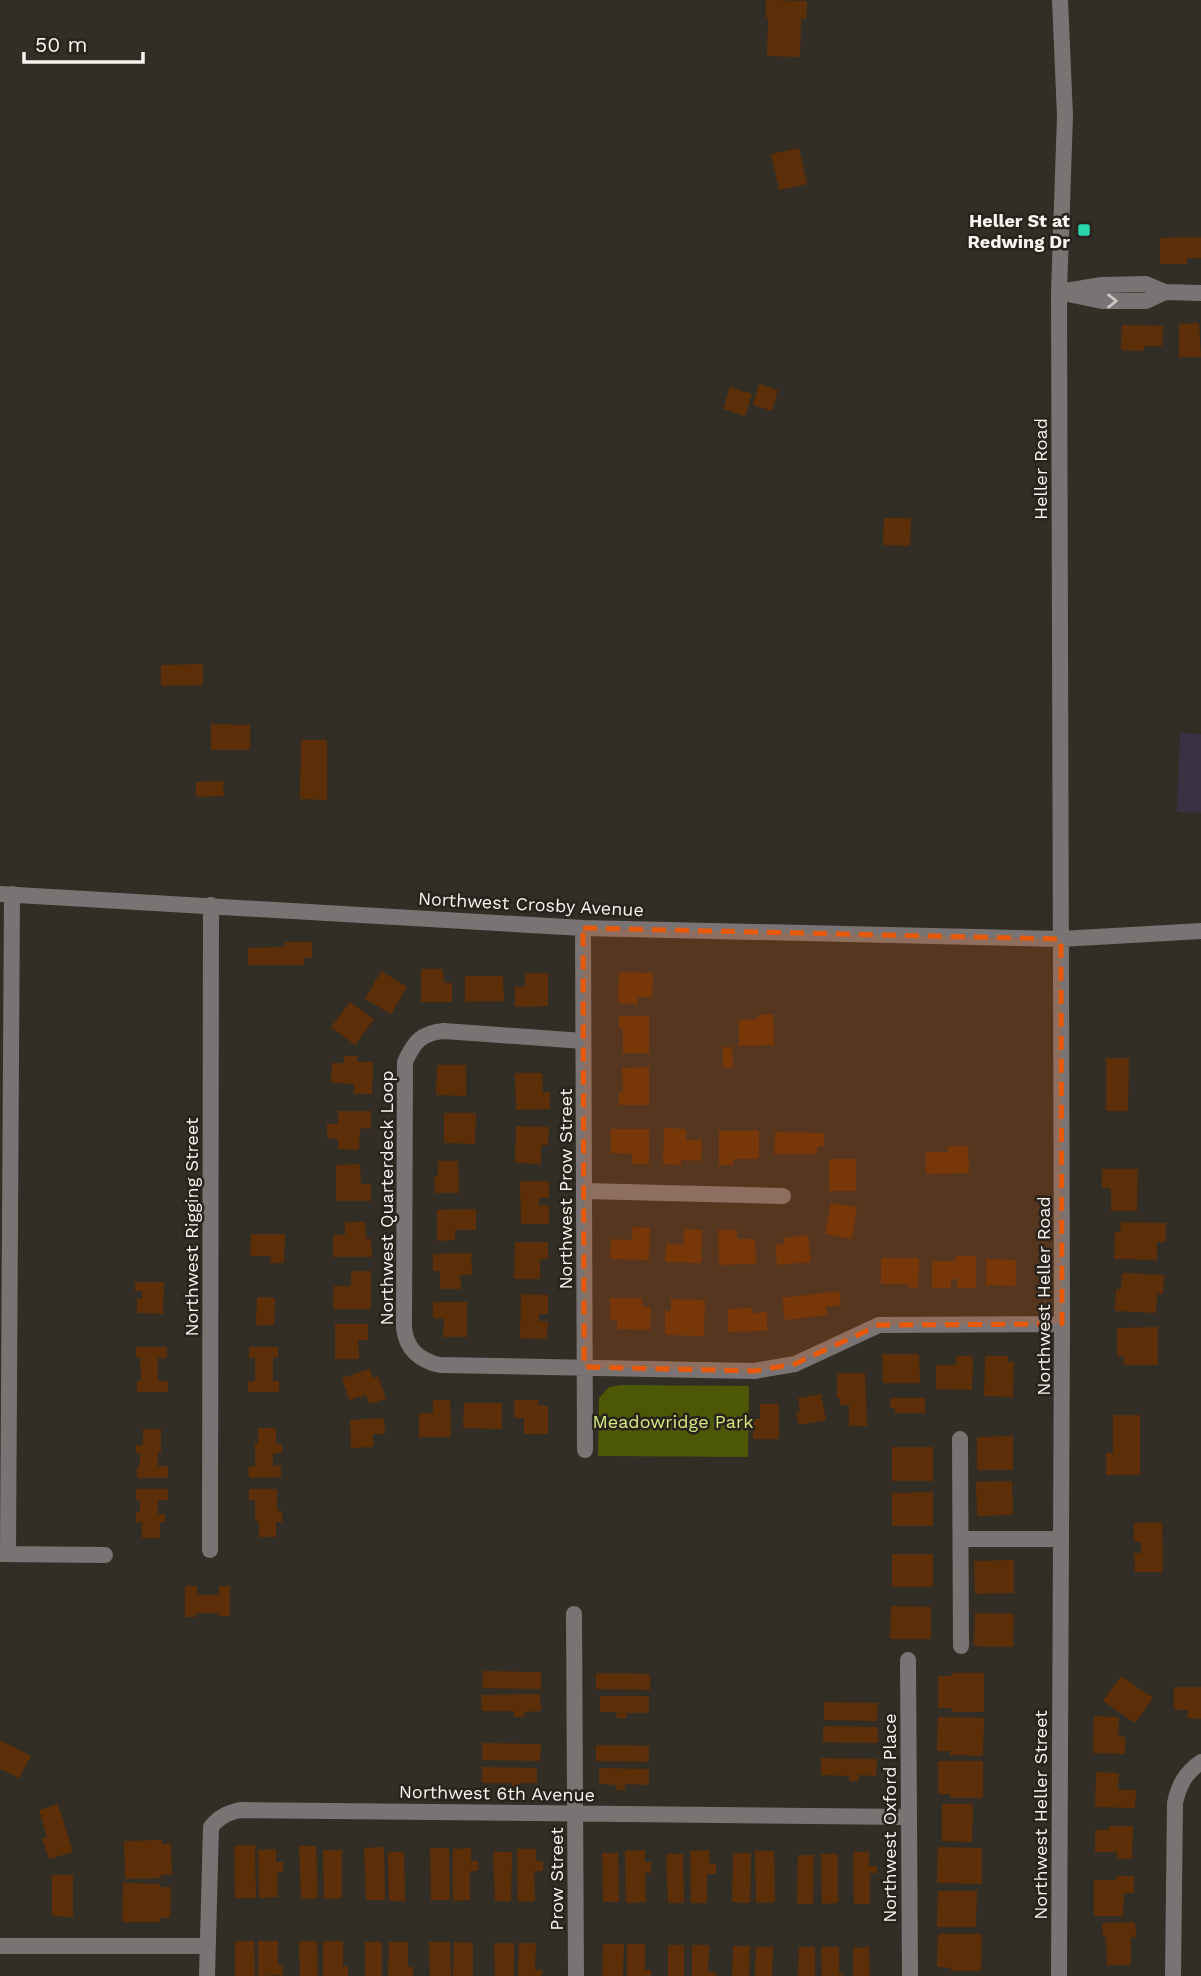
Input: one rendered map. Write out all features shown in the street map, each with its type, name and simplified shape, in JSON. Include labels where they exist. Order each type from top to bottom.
[{"type":"street","name":"Heller Road","points":[[1060,0],[1065,116],[1059,292],[1061,939]]},
{"type":"street","points":[[1059,292],[1102,285],[1146,284],[1165,292],[1201,293]]},
{"type":"street","points":[[6,894],[4,1554],[105,1555]]},
{"type":"street","name":"Northwest Crosby Avenue","points":[[6,894],[583,928],[1061,939],[1201,931]]},
{"type":"street","name":"Northwest Rigging Street","points":[[210,1550],[211,905]]},
{"type":"street","name":"Northwest Prow Street","points":[[583,928],[585,1450]]},
{"type":"street","name":"Northwest Heller Road","points":[[1060,1654],[1061,939]]},
{"type":"street","name":"Northwest Quarterdeck Loop","points":[[583,1041],[444,1031],[421,1037],[411,1049],[405,1062],[404,1328],[405,1339],[411,1350],[431,1363],[754,1371],[795,1364],[879,1325],[1062,1324]]},
{"type":"street","points":[[586,1191],[783,1196]]},
{"type":"street","points":[[960,1439],[961,1646]]},
{"type":"street","points":[[961,1539],[1061,1539]]},
{"type":"street","name":"Prow Street","points":[[574,1614],[576,1976]]},
{"type":"street","name":"Northwest Heller Street","points":[[1059,1976],[1060,1654]]},
{"type":"street","name":"Northwest Oxford Place","points":[[908,1660],[910,1976]]},
{"type":"street","points":[[1173,1976],[1175,1803],[1178,1786],[1190,1770],[1201,1762]]},
{"type":"street","name":"Northwest 6th Avenue","points":[[207,1976],[211,1827],[228,1812],[909,1817]]},
{"type":"street","points":[[0,1946],[208,1946]]},
{"type":"highlighted area","points":[[583,928],[1061,939],[1062,1324],[879,1325],[795,1364],[754,1371],[584,1367]]},
{"type":"shaded area","points":[[1180,733],[1201,734],[1201,813],[1177,812]]},
{"type":"green space","name":"Meadowridge Park","points":[[749,1386],[748,1457],[598,1456],[599,1398],[609,1387]]},
{"type":"building","points":[[766,0],[807,1],[806,19],[801,19],[800,57],[767,56]]},
{"type":"building","points":[[799,148],[807,184],[779,190],[771,154]]},
{"type":"building","points":[[1201,237],[1201,258],[1187,258],[1187,264],[1160,264],[1160,238]]},
{"type":"building","points":[[1199,323],[1201,357],[1179,357],[1179,324]]},
{"type":"building","points":[[1122,325],[1163,326],[1162,346],[1144,346],[1144,351],[1121,350]]},
{"type":"building","points":[[759,384],[778,390],[772,411],[753,405]]},
{"type":"building","points":[[730,387],[752,394],[745,416],[723,409]]},
{"type":"building","points":[[884,518],[911,518],[910,546],[883,545]]},
{"type":"building","points":[[203,664],[203,685],[161,686],[161,665]]},
{"type":"building","points":[[211,724],[250,725],[250,750],[211,750]]},
{"type":"building","points":[[301,740],[327,740],[327,800],[300,799]]},
{"type":"building","points":[[223,781],[224,796],[196,797],[196,782]]},
{"type":"building","points":[[285,942],[312,942],[312,958],[304,958],[304,965],[248,965],[248,948],[285,947]]},
{"type":"building","points":[[421,969],[443,969],[444,983],[452,983],[452,1002],[421,1002]]},
{"type":"building","points":[[381,971],[407,987],[391,1014],[365,999]]},
{"type":"building","points":[[619,972],[653,973],[652,997],[638,997],[638,1004],[618,1003]]},
{"type":"building","points":[[525,973],[548,973],[548,1006],[515,1007],[515,987],[525,987]]},
{"type":"building","points":[[465,976],[503,976],[504,1001],[465,1002]]},
{"type":"building","points":[[350,1002],[374,1019],[355,1045],[331,1027]]},
{"type":"building","points":[[773,1014],[774,1045],[739,1046],[739,1020],[758,1019],[758,1015]]},
{"type":"building","points":[[619,1016],[649,1016],[649,1053],[623,1053],[623,1029],[619,1029]]},
{"type":"building","points":[[723,1047],[732,1047],[733,1067],[723,1068]]},
{"type":"building","points":[[344,1056],[358,1056],[357,1062],[373,1062],[372,1094],[354,1094],[354,1084],[331,1083],[332,1063],[344,1063]]},
{"type":"building","points":[[1106,1058],[1129,1058],[1128,1111],[1106,1111]]},
{"type":"building","points":[[437,1065],[466,1065],[466,1096],[436,1095]]},
{"type":"building","points":[[649,1067],[649,1105],[619,1105],[619,1093],[623,1093],[622,1068]]},
{"type":"building","points":[[515,1073],[542,1073],[543,1092],[550,1092],[550,1109],[516,1110]]},
{"type":"building","points":[[338,1111],[371,1111],[371,1129],[360,1128],[359,1150],[338,1149],[338,1139],[327,1138],[327,1124],[338,1124]]},
{"type":"building","points":[[444,1113],[476,1113],[475,1144],[444,1143]]},
{"type":"building","points":[[516,1126],[549,1127],[548,1145],[541,1145],[541,1164],[515,1163]]},
{"type":"building","points":[[664,1128],[686,1129],[686,1140],[702,1140],[701,1161],[681,1160],[681,1165],[663,1164]]},
{"type":"building","points":[[611,1129],[649,1129],[649,1164],[632,1164],[632,1154],[611,1153]]},
{"type":"building","points":[[719,1131],[759,1131],[759,1159],[733,1159],[733,1165],[719,1165]]},
{"type":"building","points":[[775,1132],[824,1133],[824,1147],[817,1147],[817,1154],[774,1154]]},
{"type":"building","points":[[948,1146],[968,1146],[969,1173],[926,1174],[926,1152],[948,1152]]},
{"type":"building","points":[[829,1159],[856,1159],[856,1191],[829,1191]]},
{"type":"building","points":[[438,1161],[458,1161],[459,1193],[435,1193],[434,1176],[438,1176]]},
{"type":"building","points":[[360,1164],[361,1184],[371,1184],[371,1201],[336,1201],[336,1165]]},
{"type":"building","points":[[1102,1169],[1138,1169],[1137,1211],[1111,1211],[1111,1188],[1102,1188]]},
{"type":"building","points":[[520,1181],[549,1181],[549,1198],[539,1198],[539,1205],[549,1205],[549,1224],[521,1224]]},
{"type":"building","points":[[831,1203],[857,1207],[852,1239],[825,1234]]},
{"type":"building","points":[[476,1209],[476,1230],[455,1230],[455,1240],[437,1241],[437,1210]]},
{"type":"building","points":[[345,1222],[365,1222],[366,1239],[371,1239],[372,1257],[333,1257],[333,1235],[345,1235]]},
{"type":"building","points":[[1121,1222],[1166,1223],[1166,1242],[1157,1242],[1157,1260],[1114,1259],[1115,1232],[1120,1232]]},
{"type":"building","points":[[633,1227],[650,1228],[649,1260],[610,1259],[611,1239],[632,1240]]},
{"type":"building","points":[[684,1229],[702,1230],[701,1263],[665,1262],[666,1244],[683,1245]]},
{"type":"building","points":[[718,1230],[737,1230],[737,1239],[755,1239],[756,1264],[719,1265]]},
{"type":"building","points":[[251,1234],[285,1234],[284,1263],[270,1263],[271,1256],[250,1256]]},
{"type":"building","points":[[808,1235],[811,1262],[777,1265],[775,1245],[784,1244],[783,1238]]},
{"type":"building","points":[[515,1242],[548,1242],[548,1259],[540,1259],[540,1279],[514,1279]]},
{"type":"building","points":[[471,1253],[472,1275],[460,1275],[461,1289],[440,1289],[440,1271],[433,1271],[433,1254]]},
{"type":"building","points":[[956,1256],[976,1256],[976,1288],[957,1288],[957,1279],[951,1279],[951,1288],[932,1288],[932,1261],[956,1261]]},
{"type":"building","points":[[881,1258],[919,1258],[918,1288],[907,1287],[907,1284],[881,1284]]},
{"type":"building","points":[[986,1259],[1016,1260],[1016,1286],[986,1285]]},
{"type":"building","points":[[351,1271],[371,1271],[371,1309],[333,1309],[334,1286],[351,1286]]},
{"type":"building","points":[[1122,1273],[1164,1275],[1163,1294],[1157,1293],[1156,1313],[1115,1311],[1116,1289],[1121,1289]]},
{"type":"building","points":[[135,1282],[164,1282],[163,1314],[137,1313],[137,1298],[142,1298],[142,1291],[135,1291]]},
{"type":"building","points":[[839,1291],[841,1305],[826,1307],[827,1315],[785,1320],[782,1298]]},
{"type":"building","points":[[521,1294],[548,1295],[548,1314],[539,1314],[539,1321],[548,1321],[547,1339],[520,1338]]},
{"type":"building","points":[[257,1297],[275,1298],[274,1325],[256,1325]]},
{"type":"building","points":[[610,1298],[642,1298],[642,1307],[651,1307],[650,1330],[617,1329],[617,1320],[610,1320]]},
{"type":"building","points":[[671,1299],[705,1300],[704,1336],[665,1335],[665,1311],[671,1311]]},
{"type":"building","points":[[433,1302],[467,1302],[467,1337],[443,1337],[444,1319],[433,1318]]},
{"type":"building","points":[[752,1308],[752,1313],[767,1312],[767,1331],[728,1332],[728,1309]]},
{"type":"building","points":[[335,1324],[368,1324],[368,1340],[358,1340],[359,1359],[335,1359]]},
{"type":"building","points":[[1158,1327],[1158,1365],[1124,1365],[1124,1356],[1117,1356],[1117,1328]]},
{"type":"building","points":[[136,1347],[167,1347],[167,1358],[158,1358],[158,1381],[168,1381],[168,1392],[137,1392],[137,1381],[141,1381],[140,1357],[136,1357]]},
{"type":"building","points":[[249,1347],[278,1347],[278,1357],[273,1357],[273,1381],[279,1381],[279,1392],[248,1392],[248,1382],[255,1381],[255,1358],[249,1358]]},
{"type":"building","points":[[882,1354],[919,1354],[920,1383],[883,1383]]},
{"type":"building","points":[[956,1356],[973,1356],[972,1390],[936,1389],[936,1365],[956,1365]]},
{"type":"building","points":[[985,1356],[1008,1356],[1008,1362],[1014,1362],[1013,1397],[984,1396]]},
{"type":"building","points":[[370,1369],[373,1378],[378,1376],[386,1399],[369,1404],[366,1395],[349,1400],[342,1378]]},
{"type":"building","points":[[837,1373],[865,1373],[867,1426],[849,1426],[849,1405],[840,1405],[840,1398],[837,1398]]},
{"type":"building","points":[[821,1394],[826,1420],[799,1425],[796,1412],[800,1411],[798,1398]]},
{"type":"building","points":[[890,1398],[925,1398],[925,1413],[895,1413],[895,1408],[890,1408]]},
{"type":"building","points":[[433,1400],[450,1400],[451,1437],[419,1437],[419,1413],[433,1413]]},
{"type":"building","points":[[514,1400],[538,1400],[538,1405],[548,1406],[548,1434],[524,1434],[524,1418],[514,1418]]},
{"type":"building","points":[[464,1403],[502,1403],[502,1429],[463,1428]]},
{"type":"building","points":[[760,1404],[779,1404],[779,1439],[753,1439],[754,1419],[760,1419]]},
{"type":"building","points":[[1113,1415],[1140,1415],[1140,1475],[1106,1475],[1106,1453],[1113,1453]]},
{"type":"building","points":[[384,1418],[385,1434],[373,1434],[373,1447],[351,1448],[350,1420]]},
{"type":"building","points":[[258,1428],[276,1428],[276,1444],[282,1444],[282,1453],[273,1453],[273,1466],[281,1466],[281,1477],[249,1478],[248,1467],[255,1466]]},
{"type":"building","points":[[143,1429],[161,1429],[158,1466],[168,1466],[168,1478],[137,1478],[140,1453],[136,1453],[136,1445],[143,1445]]},
{"type":"building","points":[[1013,1436],[1013,1470],[977,1470],[977,1437]]},
{"type":"building","points":[[892,1447],[933,1447],[933,1481],[892,1481]]},
{"type":"building","points":[[1012,1481],[1013,1515],[977,1516],[976,1482]]},
{"type":"building","points":[[136,1489],[168,1489],[168,1500],[158,1500],[158,1514],[165,1514],[165,1522],[160,1522],[160,1538],[142,1538],[142,1522],[136,1522],[136,1512],[140,1512],[140,1500],[136,1500]]},
{"type":"building","points":[[249,1489],[277,1489],[277,1511],[282,1511],[282,1522],[276,1522],[276,1537],[259,1537],[259,1521],[255,1521],[255,1500],[249,1500]]},
{"type":"building","points":[[933,1492],[933,1526],[892,1526],[892,1493]]},
{"type":"building","points":[[1162,1522],[1163,1572],[1135,1572],[1134,1553],[1141,1553],[1141,1542],[1134,1542],[1134,1523]]},
{"type":"building","points":[[892,1554],[933,1554],[933,1587],[892,1587]]},
{"type":"building","points":[[1014,1560],[1014,1593],[975,1594],[974,1561]]},
{"type":"building","points":[[185,1586],[197,1586],[197,1595],[219,1595],[219,1586],[230,1586],[230,1616],[196,1613],[196,1617],[185,1617]]},
{"type":"building","points":[[891,1606],[931,1607],[931,1639],[890,1639]]},
{"type":"building","points":[[975,1613],[1014,1614],[1013,1647],[974,1646]]},
{"type":"building","points":[[483,1671],[541,1672],[541,1689],[482,1688]]},
{"type":"building","points":[[596,1673],[650,1674],[650,1690],[596,1689]]},
{"type":"building","points":[[952,1673],[984,1673],[984,1712],[952,1712],[952,1708],[938,1708],[938,1676],[952,1676]]},
{"type":"building","points":[[1121,1676],[1153,1698],[1135,1723],[1103,1701]]},
{"type":"building","points":[[1174,1687],[1201,1687],[1201,1719],[1187,1718],[1188,1710],[1174,1710]]},
{"type":"building","points":[[540,1694],[541,1711],[524,1712],[524,1717],[514,1717],[514,1711],[482,1711],[481,1695]]},
{"type":"building","points":[[600,1696],[649,1696],[649,1713],[626,1713],[626,1718],[616,1718],[617,1712],[600,1712]]},
{"type":"building","points":[[824,1702],[878,1703],[877,1721],[824,1720]]},
{"type":"building","points":[[1094,1716],[1119,1717],[1118,1736],[1125,1737],[1125,1754],[1093,1753]]},
{"type":"building","points":[[938,1717],[984,1718],[983,1756],[950,1755],[950,1751],[937,1751]]},
{"type":"building","points":[[823,1726],[878,1727],[878,1743],[823,1742]]},
{"type":"building","points":[[0,1740],[31,1756],[19,1778],[0,1769]]},
{"type":"building","points":[[482,1743],[541,1744],[540,1761],[482,1760]]},
{"type":"building","points":[[596,1745],[649,1746],[649,1762],[596,1761]]},
{"type":"building","points":[[821,1758],[877,1759],[876,1776],[859,1775],[859,1781],[849,1781],[849,1776],[821,1775]]},
{"type":"building","points":[[938,1761],[983,1761],[983,1798],[950,1798],[950,1794],[938,1794]]},
{"type":"building","points":[[482,1767],[537,1768],[537,1783],[520,1783],[520,1788],[512,1788],[512,1783],[482,1783]]},
{"type":"building","points":[[599,1768],[649,1769],[649,1785],[625,1784],[625,1790],[616,1790],[617,1785],[599,1784]]},
{"type":"building","points":[[1096,1772],[1119,1773],[1118,1790],[1136,1790],[1135,1808],[1095,1807]]},
{"type":"building","points":[[58,1804],[73,1852],[49,1859],[42,1838],[47,1837],[39,1810]]},
{"type":"building","points":[[942,1804],[973,1804],[972,1842],[942,1841]]},
{"type":"building","points":[[1109,1826],[1133,1826],[1132,1859],[1117,1859],[1117,1852],[1095,1852],[1095,1830],[1109,1830]]},
{"type":"building","points":[[162,1840],[162,1844],[171,1844],[172,1875],[125,1879],[124,1841]]},
{"type":"building","points":[[255,1845],[256,1898],[235,1898],[234,1846]]},
{"type":"building","points":[[299,1846],[316,1846],[318,1898],[301,1899]]},
{"type":"building","points":[[384,1847],[385,1900],[366,1900],[364,1848]]},
{"type":"building","points":[[938,1847],[982,1848],[982,1884],[937,1883]]},
{"type":"building","points":[[430,1848],[449,1848],[450,1900],[431,1900]]},
{"type":"building","points":[[471,1848],[471,1861],[478,1861],[478,1871],[470,1871],[470,1900],[453,1901],[453,1849]]},
{"type":"building","points":[[276,1849],[276,1862],[283,1862],[283,1872],[277,1873],[278,1897],[259,1898],[258,1850]]},
{"type":"building","points":[[517,1849],[536,1849],[536,1861],[543,1861],[543,1871],[534,1871],[535,1901],[518,1902]]},
{"type":"building","points":[[323,1850],[342,1850],[342,1898],[324,1899]]},
{"type":"building","points":[[645,1850],[645,1862],[651,1862],[651,1873],[645,1873],[646,1902],[626,1903],[625,1851]]},
{"type":"building","points":[[709,1850],[710,1864],[716,1864],[716,1874],[707,1874],[707,1903],[691,1903],[690,1851]]},
{"type":"building","points":[[755,1851],[774,1851],[775,1902],[756,1903]]},
{"type":"building","points":[[388,1852],[404,1852],[405,1901],[389,1901]]},
{"type":"building","points":[[493,1852],[512,1852],[511,1901],[495,1901]]},
{"type":"building","points":[[853,1852],[869,1852],[869,1866],[877,1866],[877,1873],[870,1873],[870,1904],[854,1904]]},
{"type":"building","points":[[602,1853],[618,1853],[619,1902],[603,1902]]},
{"type":"building","points":[[733,1853],[751,1853],[750,1903],[732,1902]]},
{"type":"building","points":[[666,1854],[683,1854],[684,1903],[668,1903]]},
{"type":"building","points":[[821,1854],[838,1854],[838,1903],[822,1904]]},
{"type":"building","points":[[798,1855],[814,1855],[813,1904],[797,1904]]},
{"type":"building","points":[[52,1875],[73,1875],[73,1917],[52,1916]]},
{"type":"building","points":[[1116,1876],[1134,1876],[1134,1893],[1124,1893],[1123,1916],[1094,1916],[1094,1880],[1116,1880]]},
{"type":"building","points":[[123,1883],[171,1887],[170,1918],[160,1918],[160,1922],[122,1922]]},
{"type":"building","points":[[938,1891],[977,1891],[976,1927],[937,1927]]},
{"type":"building","points":[[1135,1922],[1136,1937],[1131,1937],[1131,1965],[1107,1965],[1106,1937],[1103,1937],[1102,1923]]},
{"type":"building","points":[[938,1934],[982,1934],[981,1971],[951,1971],[951,1968],[937,1967]]},
{"type":"building","points":[[235,1941],[254,1941],[255,1976],[235,1976]]},
{"type":"building","points":[[258,1941],[278,1941],[278,1965],[283,1965],[283,1975],[258,1976]]},
{"type":"building","points":[[299,1941],[317,1941],[318,1976],[300,1976]]},
{"type":"building","points":[[323,1941],[343,1941],[343,1967],[348,1966],[348,1976],[323,1976]]},
{"type":"building","points":[[365,1942],[382,1942],[382,1976],[365,1976]]},
{"type":"building","points":[[389,1942],[408,1942],[408,1967],[413,1967],[413,1976],[388,1976]]},
{"type":"building","points":[[429,1942],[450,1942],[451,1976],[430,1976]]},
{"type":"building","points":[[454,1942],[473,1943],[473,1976],[453,1976]]},
{"type":"building","points":[[494,1943],[514,1943],[514,1976],[495,1976]]},
{"type":"building","points":[[519,1943],[536,1943],[535,1970],[542,1970],[542,1976],[518,1976]]},
{"type":"building","points":[[603,1944],[624,1944],[623,1976],[602,1976]]},
{"type":"building","points":[[627,1944],[645,1944],[645,1970],[651,1970],[651,1976],[627,1976]]},
{"type":"building","points":[[668,1945],[684,1945],[684,1976],[668,1976]]},
{"type":"building","points":[[692,1945],[709,1945],[708,1972],[716,1972],[715,1976],[692,1976]]},
{"type":"building","points":[[733,1946],[750,1946],[749,1976],[732,1976]]},
{"type":"building","points":[[756,1947],[773,1947],[772,1976],[755,1976]]},
{"type":"building","points":[[799,1947],[815,1947],[815,1976],[798,1976]]},
{"type":"building","points":[[821,1947],[839,1947],[839,1973],[843,1973],[843,1976],[822,1976]]},
{"type":"building","points":[[869,1947],[870,1976],[853,1976],[853,1948]]},
{"type":"place","name":"Heller St at Redwing Dr","points":[[1084,230]]}]
